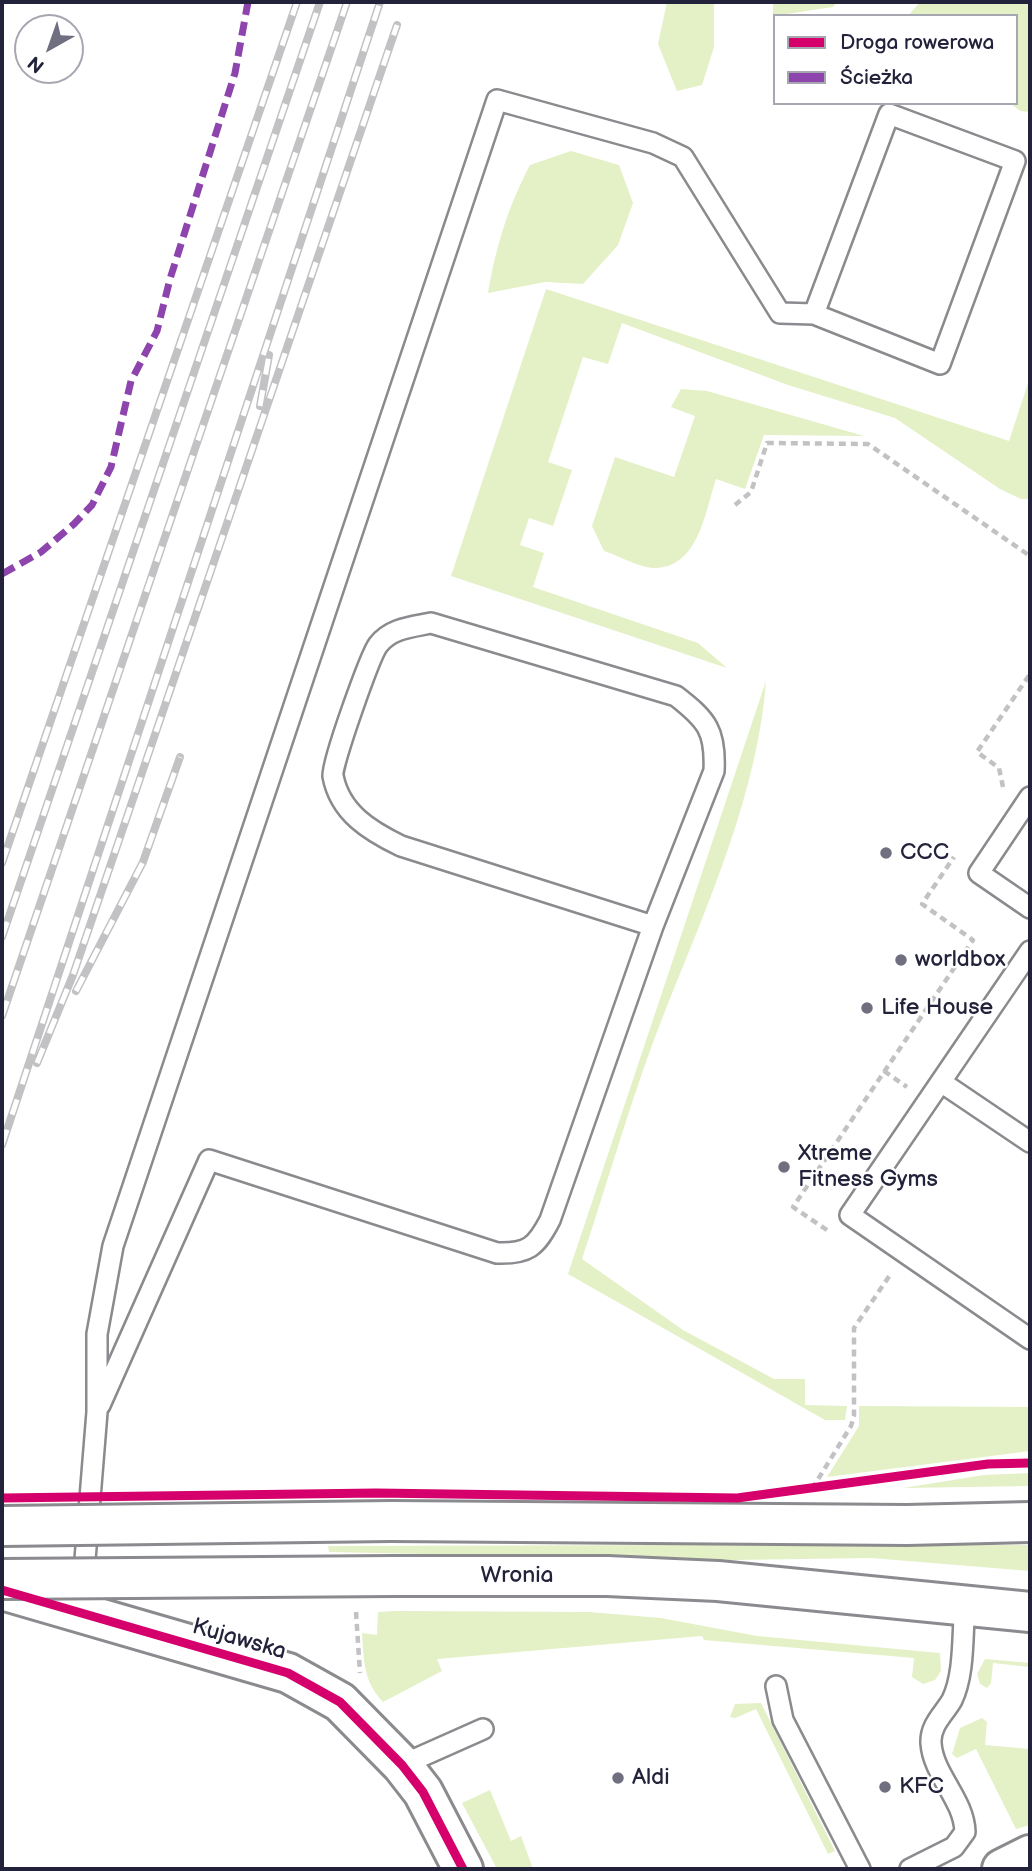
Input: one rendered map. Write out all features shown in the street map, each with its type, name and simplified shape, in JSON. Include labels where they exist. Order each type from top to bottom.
[{"type":"main road","points":[[2,1526],[391,1521],[907,1525],[1030,1522]]},
{"type":"main road","name":"Wronia","points":[[2,1579],[393,1576],[676,1579],[1030,1612]]},
{"type":"main road","name":"Kujawska","points":[[2,1590],[288,1673],[340,1702],[402,1765],[422,1792],[463,1869]]},
{"type":"main road","points":[[1002,1869],[1030,1855]]},
{"type":"lane","points":[[80,1613],[97,1412],[97,1334],[113,1246],[497,100],[653,143],[683,157],[780,313],[814,314],[940,364],[1015,160],[889,114],[814,314]]},
{"type":"lane","points":[[97,1412],[209,1160],[496,1253],[517,1254],[538,1242],[550,1220],[653,926],[714,771],[715,745],[703,716],[676,696],[431,623],[397,630],[378,645],[365,675],[332,774],[344,804],[365,828],[401,846],[653,926]]},
{"type":"lane","points":[[1030,797],[979,873],[1030,908]]},
{"type":"lane","points":[[1030,951],[850,1215],[1030,1339]]},
{"type":"lane","points":[[941,1082],[1030,1142]]},
{"type":"lane","points":[[910,1869],[954,1847],[965,1832],[961,1811],[932,1753],[931,1739],[934,1726],[952,1700],[960,1668],[965,1605]]},
{"type":"lane","points":[[776,1686],[783,1720],[860,1869]]},
{"type":"lane","points":[[402,1765],[483,1729]]},
{"type":"path","points":[[735,505],[751,492],[768,443],[868,444],[1030,556]]},
{"type":"path","points":[[996,797],[1003,786],[999,768],[977,752],[1030,674]]},
{"type":"path","points":[[836,1237],[793,1207],[973,940],[922,904],[959,851]]},
{"type":"path","points":[[809,1490],[851,1426],[854,1416],[854,1328],[891,1274],[880,1267]]},
{"type":"path","points":[[809,1490],[825,1488]]},
{"type":"path","points":[[356,1604],[356,1643]]},
{"type":"green space","points":[[667,2],[714,2],[714,47],[702,85],[677,91],[658,44]]},
{"type":"green space","points":[[773,2],[837,2],[833,7],[773,14]]},
{"type":"green space","points":[[920,2],[1030,2],[1030,112],[1020,111],[1012,105],[1018,105],[1018,14],[910,14]]},
{"type":"green space","points":[[571,151],[619,165],[633,203],[618,245],[583,284],[545,282],[488,293],[504,227],[530,165]]},
{"type":"green space","points":[[546,289],[1009,441],[1030,377],[1030,499],[1021,499],[1000,489],[895,418],[788,385],[622,323],[608,364],[583,357],[548,462],[572,470],[553,526],[529,518],[520,545],[544,553],[533,587],[698,643],[727,668],[451,576]]},
{"type":"green space","points":[[681,389],[707,391],[864,436],[764,435],[745,489],[716,479],[704,521],[691,547],[671,565],[657,568],[645,566],[604,551],[592,526],[615,457],[674,477],[695,416],[671,407]]},
{"type":"green space","points":[[766,681],[753,764],[729,847],[644,1068],[582,1259],[683,1330],[774,1379],[805,1379],[805,1405],[847,1406],[845,1420],[825,1420],[568,1274]]},
{"type":"green space","points":[[859,1406],[1030,1407],[1030,1451],[827,1477],[859,1426]]},
{"type":"green space","points":[[1030,1473],[1030,1486],[903,1488],[984,1475]]},
{"type":"green space","points":[[1030,1545],[1030,1571],[871,1558],[732,1560],[329,1552],[328,1546]]},
{"type":"green space","points":[[378,1612],[589,1612],[661,1618],[757,1636],[940,1653],[941,1671],[935,1680],[923,1684],[912,1677],[914,1658],[704,1640],[702,1636],[437,1659],[442,1671],[383,1702],[368,1678],[362,1633],[377,1635]]},
{"type":"green space","points":[[985,1659],[1030,1663],[1030,1667],[993,1663],[991,1683],[987,1688],[980,1684],[977,1674]]},
{"type":"green space","points":[[761,1703],[835,1851],[828,1854],[756,1709],[735,1718],[730,1717],[735,1704]]},
{"type":"green space","points":[[982,1718],[987,1722],[985,1745],[1030,1749],[1030,1825],[1016,1829],[976,1749],[957,1758],[952,1754],[960,1728]]},
{"type":"green space","points":[[490,1790],[511,1841],[521,1836],[533,1869],[497,1869],[462,1803]]},
{"type":"railway","points":[[2,863],[297,2]]},
{"type":"railway","points":[[2,937],[320,2]]},
{"type":"railway","points":[[2,1016],[347,2]]},
{"type":"railway","points":[[2,1145],[380,2]]},
{"type":"railway","points":[[37,1063],[73,975],[397,25]]},
{"type":"railway","points":[[260,406],[269,355]]},
{"type":"railway","points":[[76,991],[143,862],[180,757]]},
{"type":"marked path","points":[[2,574],[41,552],[74,524],[92,505],[111,467],[131,381],[157,331],[170,279],[235,73],[248,2]]},
{"type":"cycle path","points":[[2,1498],[376,1493],[737,1498],[988,1464],[1030,1463]]},
{"type":"cycle path","points":[[2,1590],[288,1673],[340,1702],[402,1765],[423,1792],[463,1869]]},
{"type":"place","name":"CCC","points":[[886,853]]},
{"type":"place","name":"worldbox","points":[[901,960]]},
{"type":"place","name":"Life House","points":[[867,1008]]},
{"type":"place","name":"Xtreme Fitness Gyms","points":[[784,1167]]},
{"type":"place","name":"Aldi","points":[[618,1778]]},
{"type":"place","name":"KFC","points":[[885,1787]]}]
